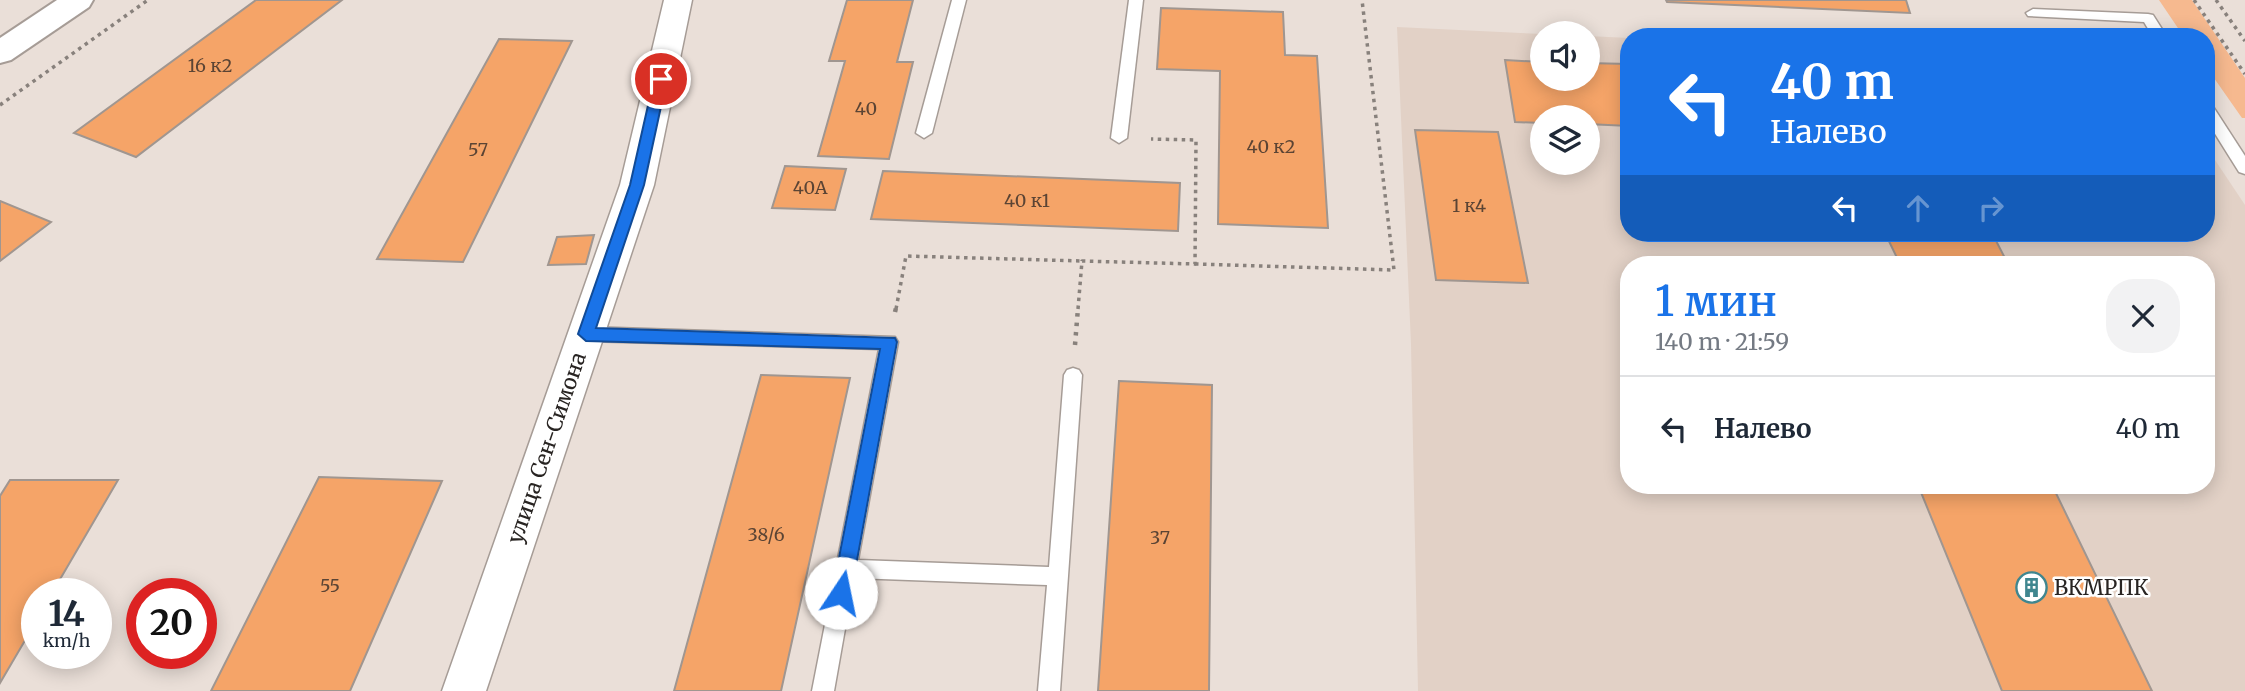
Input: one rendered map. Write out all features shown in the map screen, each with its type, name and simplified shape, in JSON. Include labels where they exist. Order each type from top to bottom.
[{"type":"main road","points":[[0,52],[78,0]]},
{"type":"street","name":"улица Сен-Симона","points":[[464,691],[637,185],[678,0]]},
{"type":"lane","points":[[924,133],[959,0]]},
{"type":"lane","points":[[1119,138],[1136,0]]},
{"type":"lane","points":[[2033,13],[2148,18],[2154,28]]},
{"type":"lane","points":[[2215,121],[2245,167]]},
{"type":"lane","points":[[586,334],[889,342],[823,691]]},
{"type":"lane","points":[[1049,691],[1073,375]]},
{"type":"lane","points":[[846,569],[1058,576]]},
{"type":"path","points":[[0,105],[148,0]]},
{"type":"path","points":[[889,342],[906,256],[1394,270],[1362,0]]},
{"type":"path","points":[[2194,0],[2213,28]]},
{"type":"path","points":[[2216,0],[2245,41]]},
{"type":"path","points":[[2215,30],[2245,74]]},
{"type":"path","points":[[1119,138],[1196,140],[1195,264]]},
{"type":"path","points":[[1073,375],[1082,261]]},
{"type":"shaded area","points":[[2159,0],[2192,0],[2211,28],[2178,28]]},
{"type":"shaded area","points":[[1397,27],[1530,33],[1530,91],[1600,91],[1600,37],[1620,38],[1620,242],[2215,242],[2215,160],[2245,205],[2245,691],[1418,691],[1411,344]]},
{"type":"shaded area","points":[[2215,34],[2245,78],[2245,118],[2242,118],[2215,79]]},
{"type":"building","points":[[256,0],[342,0],[136,157],[74,133]]},
{"type":"building","points":[[847,0],[913,0],[897,62],[913,62],[889,159],[818,156],[845,61],[829,61]]},
{"type":"building","points":[[1666,0],[1906,0],[1910,13],[1667,2]]},
{"type":"building","points":[[1161,8],[1283,12],[1285,55],[1317,56],[1328,228],[1218,224],[1220,71],[1157,69]]},
{"type":"building","points":[[499,39],[572,41],[463,262],[377,259]]},
{"type":"building","points":[[1505,60],[1530,61],[1530,91],[1600,91],[1600,63],[1620,64],[1620,126],[1600,125],[1600,105],[1530,105],[1530,123],[1515,122]]},
{"type":"building","points":[[1415,130],[1498,132],[1528,283],[1436,280]]},
{"type":"building","points":[[785,166],[846,169],[835,210],[772,208]]},
{"type":"building","points":[[883,171],[1180,183],[1178,231],[871,219]]},
{"type":"building","points":[[0,201],[51,222],[0,261]]},
{"type":"building","points":[[594,235],[586,264],[548,265],[557,237]]},
{"type":"building","points":[[1889,242],[1997,242],[2004,256],[1896,256]]},
{"type":"building","points":[[761,375],[850,378],[781,691],[674,691]]},
{"type":"building","points":[[1119,381],[1212,385],[1209,691],[1098,691]]},
{"type":"building","points":[[319,477],[442,481],[350,691],[211,691]]},
{"type":"building","points":[[10,480],[118,480],[61,578],[21,578],[21,647],[0,683],[0,496]]},
{"type":"building","name":"ВКМРПК","points":[[1922,494],[2056,494],[2152,691],[2002,691]]},
{"type":"place","name":"ВКМРПК","points":[[2031,588]]},
{"type":"route","points":[[661,79],[637,185],[586,334],[889,342],[841,593]]}]
